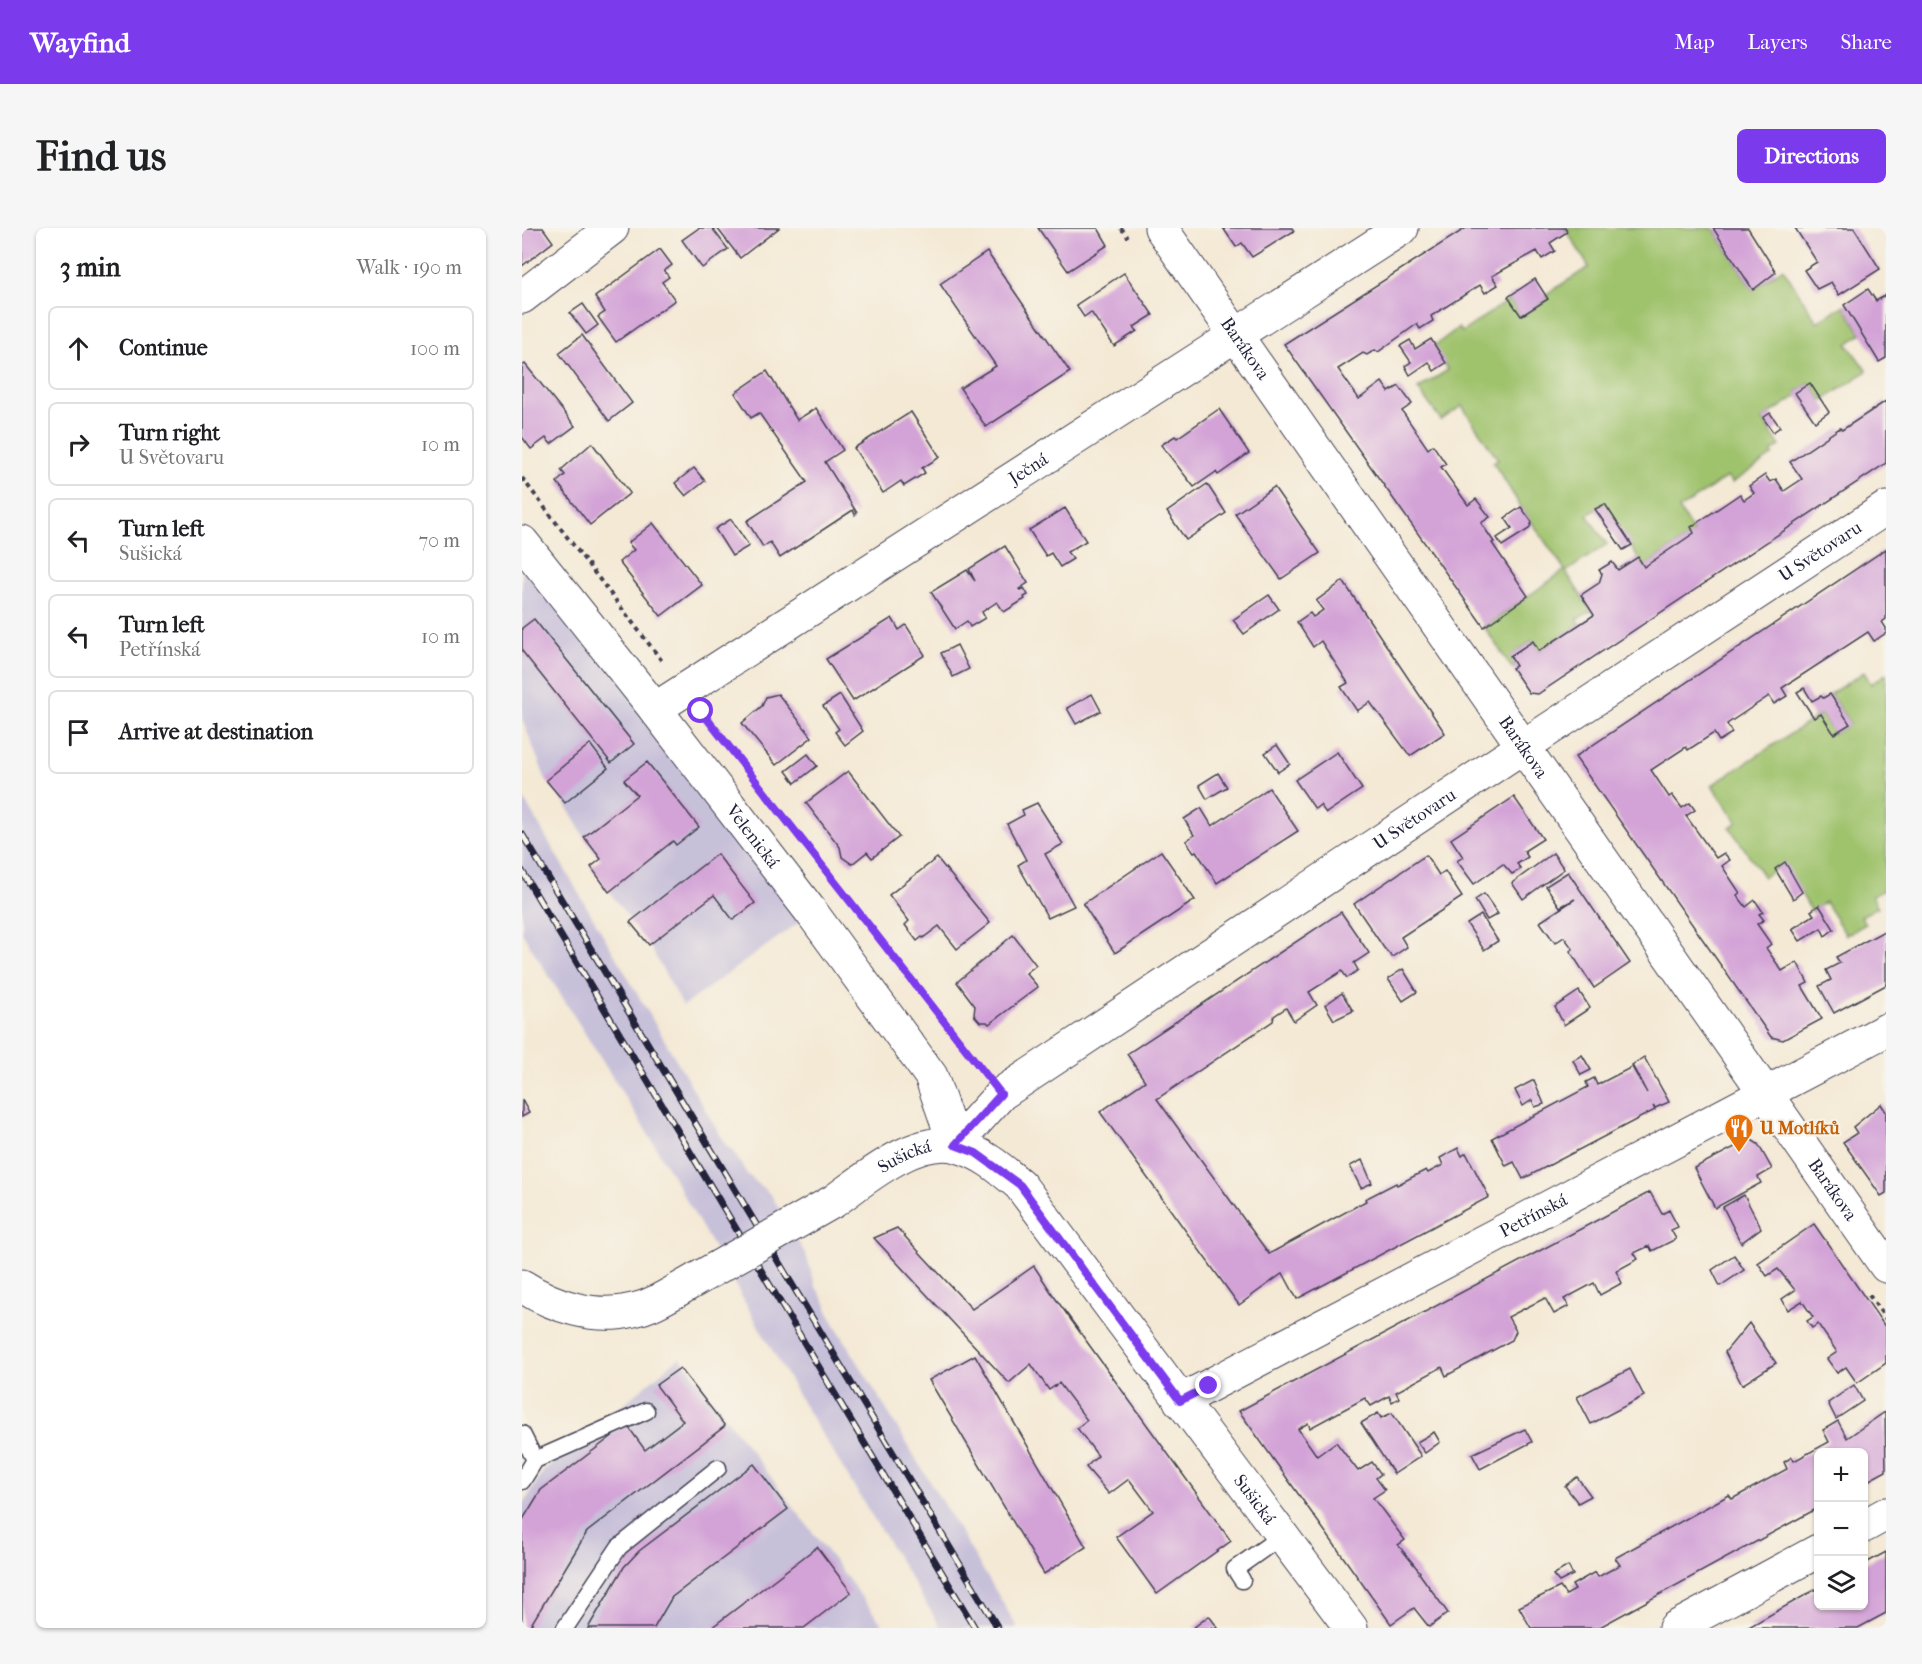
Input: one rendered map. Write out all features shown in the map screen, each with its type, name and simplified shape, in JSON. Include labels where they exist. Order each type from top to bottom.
[{"type":"street","points":[[522,297],[612,228]]},
{"type":"street","name":"Barákova","points":[[1161,228],[1886,1266]]},
{"type":"street","name":"Ječná","points":[[655,709],[1402,228]]},
{"type":"street","name":"U Světovaru","points":[[955,1145],[1001,1094],[1886,508]]},
{"type":"street","name":"Velenická","points":[[522,542],[655,709],[812,913],[931,1076],[955,1145]]},
{"type":"street","name":"Petřínská","points":[[1180,1401],[1886,1030]]},
{"type":"street","name":"Sušická","points":[[522,1286],[547,1300],[579,1309],[608,1314],[632,1311],[655,1303],[834,1201],[917,1148],[955,1145],[976,1153],[1020,1185],[1351,1628]]},
{"type":"street","points":[[1868,1523],[1886,1514]]},
{"type":"street","points":[[1675,1628],[1814,1553]]},
{"type":"lane","points":[[522,1481],[535,1460],[646,1412]]},
{"type":"lane","points":[[522,1434],[535,1460]]},
{"type":"lane","points":[[565,1628],[619,1547],[718,1468]]},
{"type":"lane","points":[[1242,1580],[1234,1569],[1283,1535]]},
{"type":"path","points":[[522,478],[684,690]]},
{"type":"path","points":[[730,749],[1001,1094]]},
{"type":"shaded area","points":[[522,542],[812,913],[683,1006],[649,945],[591,867],[601,859],[584,837],[565,803],[546,780],[522,719]]},
{"type":"shaded area","points":[[522,796],[727,1147],[732,1150],[747,1174],[771,1195],[806,1255],[816,1287],[827,1305],[827,1311],[1018,1628],[941,1628],[802,1402],[653,1142],[522,933]]},
{"type":"shaded area","points":[[680,1357],[885,1628],[522,1628],[522,1507],[544,1470]]},
{"type":"green space","points":[[1565,228],[1713,228],[1753,290],[1783,268],[1817,322],[1844,305],[1861,334],[1847,344],[1867,371],[1822,401],[1810,383],[1796,392],[1797,396],[1763,418],[1780,446],[1772,451],[1773,455],[1732,483],[1727,477],[1679,509],[1694,533],[1644,567],[1603,505],[1587,515],[1607,544],[1566,572],[1591,611],[1577,619],[1580,624],[1539,651],[1532,641],[1511,656],[1516,666],[1512,668],[1484,627],[1565,570],[1521,507],[1493,462],[1498,459],[1462,406],[1441,420],[1418,389],[1448,370],[1433,347],[1458,328],[1462,332],[1510,299],[1521,316],[1548,299],[1545,295],[1589,267]]},
{"type":"green space","points":[[1864,672],[1871,684],[1886,674],[1886,889],[1872,896],[1878,907],[1861,916],[1866,924],[1846,935],[1825,902],[1811,911],[1784,863],[1764,877],[1730,828],[1737,822],[1712,785],[1821,714],[1834,734],[1850,724],[1830,694]]},
{"type":"building","points":[[522,228],[543,228],[553,242],[522,266]]},
{"type":"building","points":[[699,228],[712,228],[728,249],[702,268],[682,240]]},
{"type":"building","points":[[717,228],[779,228],[740,258]]},
{"type":"building","points":[[1038,228],[1098,228],[1108,245],[1068,271]]},
{"type":"building","points":[[1223,228],[1292,228],[1294,231],[1252,257],[1242,243],[1236,247]]},
{"type":"building","points":[[1466,228],[1565,228],[1567,232],[1550,243],[1555,251],[1542,259],[1537,251],[1492,276],[1498,285],[1485,293],[1480,285],[1431,316],[1433,321],[1420,329],[1417,324],[1378,352],[1375,350],[1367,355],[1363,353],[1338,369],[1359,399],[1382,382],[1389,392],[1399,386],[1412,404],[1402,411],[1428,449],[1433,445],[1446,464],[1441,467],[1468,505],[1476,499],[1490,517],[1481,523],[1528,596],[1484,627],[1284,344]]},
{"type":"building","points":[[1713,228],[1748,228],[1776,272],[1753,290]]},
{"type":"building","points":[[1795,228],[1854,228],[1880,269],[1839,295],[1831,282],[1817,289],[1804,270],[1817,262]]},
{"type":"building","points":[[660,249],[672,265],[664,271],[669,277],[662,282],[675,300],[616,342],[598,317],[605,312],[595,297]]},
{"type":"building","points":[[987,252],[1070,372],[986,427],[960,388],[996,366],[940,284]]},
{"type":"building","points":[[1124,273],[1153,315],[1134,327],[1137,331],[1114,346],[1091,312],[1084,317],[1076,305]]},
{"type":"building","points":[[1535,279],[1548,299],[1521,316],[1508,297]]},
{"type":"building","points":[[1868,289],[1876,301],[1886,295],[1886,358],[1879,362],[1844,305]]},
{"type":"building","points":[[583,304],[598,325],[586,334],[570,313]]},
{"type":"building","points":[[582,335],[632,403],[609,421],[559,353]]},
{"type":"building","points":[[1431,339],[1446,363],[1434,371],[1429,362],[1410,375],[1405,366],[1411,362],[1400,346],[1410,340],[1415,349]]},
{"type":"building","points":[[525,364],[575,426],[551,444],[546,438],[531,449],[522,437],[522,366]]},
{"type":"building","points":[[767,371],[797,420],[816,408],[843,450],[825,462],[857,513],[855,515],[853,510],[780,558],[770,542],[763,547],[747,521],[807,482],[759,413],[751,418],[735,393]]},
{"type":"building","points":[[1810,383],[1829,412],[1815,422],[1795,393]]},
{"type":"building","points":[[1886,401],[1886,463],[1538,694],[1529,693],[1512,668],[1516,666],[1510,656],[1533,641],[1539,651],[1594,615],[1581,595],[1599,583],[1602,574],[1599,570],[1612,562],[1618,570],[1638,557],[1644,567],[1694,533],[1691,527],[1740,494],[1744,500],[1754,493],[1749,486],[1765,475],[1770,482],[1776,479],[1784,491],[1802,479],[1790,462],[1840,428],[1842,430]]},
{"type":"building","points":[[1219,409],[1249,453],[1218,475],[1216,472],[1194,487],[1161,445],[1175,436],[1177,438]]},
{"type":"building","points":[[911,412],[940,457],[922,468],[925,473],[904,486],[901,481],[883,493],[854,448]]},
{"type":"building","points":[[1770,413],[1780,427],[1773,432],[1763,418]]},
{"type":"building","points":[[592,443],[630,493],[590,525],[557,482],[565,475],[561,470]]},
{"type":"building","points":[[694,468],[705,481],[686,496],[675,483]]},
{"type":"building","points":[[1207,484],[1226,513],[1186,540],[1167,512]]},
{"type":"building","points":[[1274,487],[1320,553],[1281,579],[1235,514]]},
{"type":"building","points":[[1605,504],[1632,545],[1623,550],[1595,509]]},
{"type":"building","points":[[1521,507],[1532,522],[1529,529],[1502,546],[1497,538],[1512,528],[1505,518]]},
{"type":"building","points":[[1065,508],[1086,541],[1067,552],[1073,559],[1060,567],[1051,553],[1046,556],[1029,530]]},
{"type":"building","points":[[731,519],[749,546],[732,556],[715,529]]},
{"type":"building","points":[[653,523],[702,585],[661,616],[619,562],[634,550],[628,543]]},
{"type":"building","points":[[1005,546],[1028,583],[1019,589],[1024,588],[1028,595],[1004,612],[997,602],[982,612],[985,618],[970,627],[967,621],[955,629],[931,592],[967,570],[975,581],[969,569]]},
{"type":"building","points":[[1886,549],[1886,619],[1882,622],[1886,633],[1874,641],[1868,632],[1782,688],[1787,696],[1774,704],[1769,696],[1727,724],[1732,733],[1719,741],[1714,733],[1688,750],[1686,747],[1651,770],[1669,797],[1672,795],[1682,808],[1690,803],[1695,810],[1686,816],[1716,858],[1724,853],[1730,860],[1722,866],[1740,893],[1737,895],[1746,907],[1755,900],[1763,912],[1759,914],[1764,920],[1757,924],[1771,944],[1766,948],[1782,971],[1797,962],[1808,983],[1802,986],[1822,1019],[1783,1040],[1771,1037],[1575,757]]},
{"type":"building","points":[[1343,581],[1445,733],[1410,756],[1370,702],[1357,711],[1341,687],[1348,683],[1321,641],[1313,647],[1297,622],[1310,613],[1313,617],[1323,610],[1316,601]]},
{"type":"building","points":[[1269,595],[1279,609],[1244,634],[1233,620]]},
{"type":"building","points":[[892,618],[899,630],[906,625],[925,655],[853,701],[826,659]]},
{"type":"building","points":[[534,619],[634,744],[611,763],[522,651],[522,628]]},
{"type":"building","points":[[957,645],[969,669],[953,677],[941,653]]},
{"type":"building","points":[[1804,688],[1812,701],[1830,694],[1850,724],[1834,734],[1821,714],[1814,718],[1797,692]]},
{"type":"building","points":[[778,694],[812,737],[776,765],[742,723],[762,706],[766,697]]},
{"type":"building","points":[[1092,694],[1101,711],[1076,724],[1067,708]]},
{"type":"building","points":[[840,695],[863,731],[845,745],[835,732],[839,729],[823,706]]},
{"type":"building","points":[[590,744],[608,768],[565,803],[546,780]]},
{"type":"building","points":[[1277,745],[1290,764],[1278,772],[1265,753]]},
{"type":"building","points":[[1337,752],[1362,789],[1326,813],[1320,805],[1315,809],[1295,780]]},
{"type":"building","points":[[808,754],[817,766],[795,783],[786,771]]},
{"type":"building","points":[[647,762],[699,827],[676,845],[673,841],[609,892],[591,867],[601,859],[584,837],[637,795],[624,780]]},
{"type":"building","points":[[848,771],[899,837],[872,858],[867,852],[852,864],[842,857],[840,847],[806,803]]},
{"type":"building","points":[[1218,773],[1227,787],[1207,799],[1199,785]]},
{"type":"building","points":[[1269,788],[1298,831],[1217,883],[1196,851],[1194,852],[1186,841],[1194,835],[1184,819],[1201,808],[1212,826]]},
{"type":"building","points":[[1514,797],[1543,839],[1524,851],[1528,857],[1517,864],[1521,869],[1512,874],[1503,864],[1474,884],[1457,861],[1463,857],[1451,839]]},
{"type":"building","points":[[1037,803],[1063,844],[1045,854],[1074,906],[1048,918],[1018,865],[1026,860],[1007,824],[1024,815],[1022,810]]},
{"type":"building","points":[[1161,851],[1195,900],[1115,953],[1083,904]]},
{"type":"building","points":[[1553,853],[1564,869],[1523,899],[1512,883]]},
{"type":"building","points":[[717,854],[755,903],[733,920],[714,895],[649,945],[630,922]]},
{"type":"building","points":[[1426,855],[1439,875],[1445,871],[1462,897],[1401,937],[1407,947],[1392,957],[1354,904]]},
{"type":"building","points":[[937,858],[990,923],[957,949],[939,926],[917,941],[905,925],[909,921],[889,895]]},
{"type":"building","points":[[1785,862],[1802,892],[1793,899],[1775,869]]},
{"type":"building","points":[[1568,872],[1630,963],[1594,988],[1570,951],[1573,949],[1564,937],[1555,943],[1540,922],[1575,899],[1560,907],[1546,886]]},
{"type":"building","points":[[1484,894],[1498,914],[1487,920],[1475,900]]},
{"type":"building","points":[[1819,905],[1834,929],[1825,936],[1821,928],[1800,941],[1792,929],[1814,915],[1811,911]]},
{"type":"building","points":[[1341,912],[1369,953],[1354,963],[1358,970],[1347,978],[1342,971],[1309,992],[1317,1005],[1294,1021],[1286,1008],[1274,1016],[1273,1021],[1157,1099],[1269,1254],[1396,1183],[1397,1185],[1426,1170],[1428,1173],[1443,1165],[1440,1158],[1458,1148],[1462,1156],[1466,1153],[1489,1197],[1297,1299],[1283,1273],[1239,1305],[1100,1112],[1145,1081],[1127,1054]]},
{"type":"building","points":[[1481,915],[1498,941],[1484,950],[1467,924]]},
{"type":"building","points":[[1886,930],[1886,985],[1834,1013],[1819,986],[1831,980],[1826,970],[1840,963],[1836,957]]},
{"type":"building","points":[[1013,935],[1036,965],[1026,973],[1038,987],[989,1024],[980,1022],[974,1015],[975,1006],[957,982]]},
{"type":"building","points":[[1403,969],[1417,992],[1403,1001],[1388,979]]},
{"type":"building","points":[[1579,991],[1590,1008],[1564,1025],[1555,1007]]},
{"type":"building","points":[[1342,993],[1353,1011],[1334,1020],[1325,1005]]},
{"type":"building","points":[[1582,1055],[1591,1070],[1581,1075],[1573,1060]]},
{"type":"building","points":[[1644,1057],[1669,1102],[1655,1108],[1653,1106],[1655,1110],[1523,1179],[1514,1162],[1506,1166],[1492,1138],[1588,1087],[1586,1082],[1594,1078],[1597,1085],[1632,1067],[1647,1093],[1632,1065]]},
{"type":"building","points":[[1534,1080],[1544,1104],[1535,1107],[1532,1100],[1523,1106],[1515,1090]]},
{"type":"building","points":[[522,1100],[529,1113],[522,1117]]},
{"type":"building","points":[[1881,1104],[1886,1112],[1886,1193],[1881,1196],[1843,1142],[1857,1133],[1853,1127]]},
{"type":"building","points":[[1750,1139],[1758,1144],[1772,1169],[1758,1177],[1761,1183],[1715,1208],[1694,1168]]},
{"type":"building","points":[[1362,1160],[1372,1183],[1361,1188],[1350,1166]]},
{"type":"building","points":[[1650,1192],[1662,1214],[1669,1210],[1678,1227],[1671,1230],[1676,1239],[1652,1251],[1649,1246],[1634,1253],[1638,1259],[1616,1271],[1622,1283],[1600,1295],[1594,1283],[1564,1299],[1569,1306],[1554,1314],[1545,1298],[1508,1317],[1516,1331],[1512,1340],[1446,1376],[1442,1367],[1396,1392],[1399,1398],[1392,1402],[1389,1396],[1371,1406],[1365,1398],[1310,1428],[1308,1423],[1298,1429],[1317,1456],[1336,1442],[1358,1471],[1372,1462],[1381,1474],[1376,1478],[1385,1490],[1373,1498],[1405,1540],[1398,1545],[1448,1613],[1429,1627],[1414,1608],[1391,1624],[1239,1411]]},
{"type":"building","points":[[1744,1195],[1761,1228],[1741,1243],[1723,1207]]},
{"type":"building","points":[[1814,1224],[1886,1328],[1886,1363],[1857,1383],[1846,1367],[1837,1373],[1827,1359],[1837,1352],[1818,1324],[1812,1328],[1807,1321],[1813,1317],[1802,1301],[1788,1310],[1782,1299],[1795,1290],[1778,1269],[1767,1276],[1758,1263]]},
{"type":"building","points":[[897,1228],[972,1309],[1034,1266],[1231,1541],[1157,1594],[1116,1537],[1153,1511],[1129,1479],[1109,1494],[1086,1467],[1098,1456],[1077,1428],[1087,1420],[1059,1383],[1049,1390],[1031,1364],[1009,1383],[874,1238]]},
{"type":"building","points":[[1734,1255],[1744,1270],[1720,1286],[1712,1270]]},
{"type":"building","points":[[1749,1323],[1776,1363],[1742,1385],[1725,1352]]},
{"type":"building","points":[[975,1355],[1086,1547],[1044,1574],[929,1380]]},
{"type":"building","points":[[680,1368],[725,1426],[587,1532],[529,1628],[522,1628],[522,1521],[541,1490],[627,1425],[645,1450],[683,1421],[656,1385]]},
{"type":"building","points":[[1630,1369],[1644,1396],[1591,1424],[1577,1397]]},
{"type":"building","points":[[1854,1385],[1863,1401],[1836,1419],[1828,1403]]},
{"type":"building","points":[[1885,1412],[1886,1471],[1868,1481],[1868,1448],[1818,1448],[1829,1442],[1823,1430],[1838,1421],[1847,1438]]},
{"type":"building","points":[[1378,1413],[1381,1418],[1392,1413],[1421,1456],[1394,1474],[1361,1423]]},
{"type":"building","points":[[1525,1429],[1532,1442],[1480,1469],[1472,1454]]},
{"type":"building","points":[[1434,1432],[1440,1442],[1425,1453],[1417,1442]]},
{"type":"building","points":[[1814,1450],[1814,1510],[1598,1628],[1531,1628],[1519,1607],[1560,1587],[1566,1595],[1575,1590],[1572,1585],[1595,1572],[1598,1577],[1620,1565],[1615,1558],[1729,1495],[1732,1499],[1787,1469],[1784,1462],[1792,1457],[1794,1461]]},
{"type":"building","points":[[754,1464],[788,1509],[672,1597],[654,1628],[588,1628],[624,1567],[639,1551]]},
{"type":"building","points":[[1577,1477],[1591,1496],[1578,1503],[1565,1486]]},
{"type":"building","points":[[817,1547],[851,1592],[804,1628],[711,1628]]},
{"type":"building","points":[[1886,1552],[1886,1613],[1858,1628],[1747,1628],[1814,1590],[1814,1610],[1868,1610],[1868,1562]]},
{"type":"building","points":[[1568,1566],[1573,1575],[1559,1582],[1553,1575]]},
{"type":"building","points":[[1209,1616],[1218,1628],[1193,1628]]},
{"type":"railway","points":[[522,834],[998,1628]]},
{"type":"railway","points":[[522,871],[975,1628]]},
{"type":"place","name":"U Motlíků","points":[[1739,1154]]},
{"type":"route","points":[[701,711],[1001,1094],[955,1145],[976,1153],[1020,1185],[1180,1401],[1209,1386]]}]
